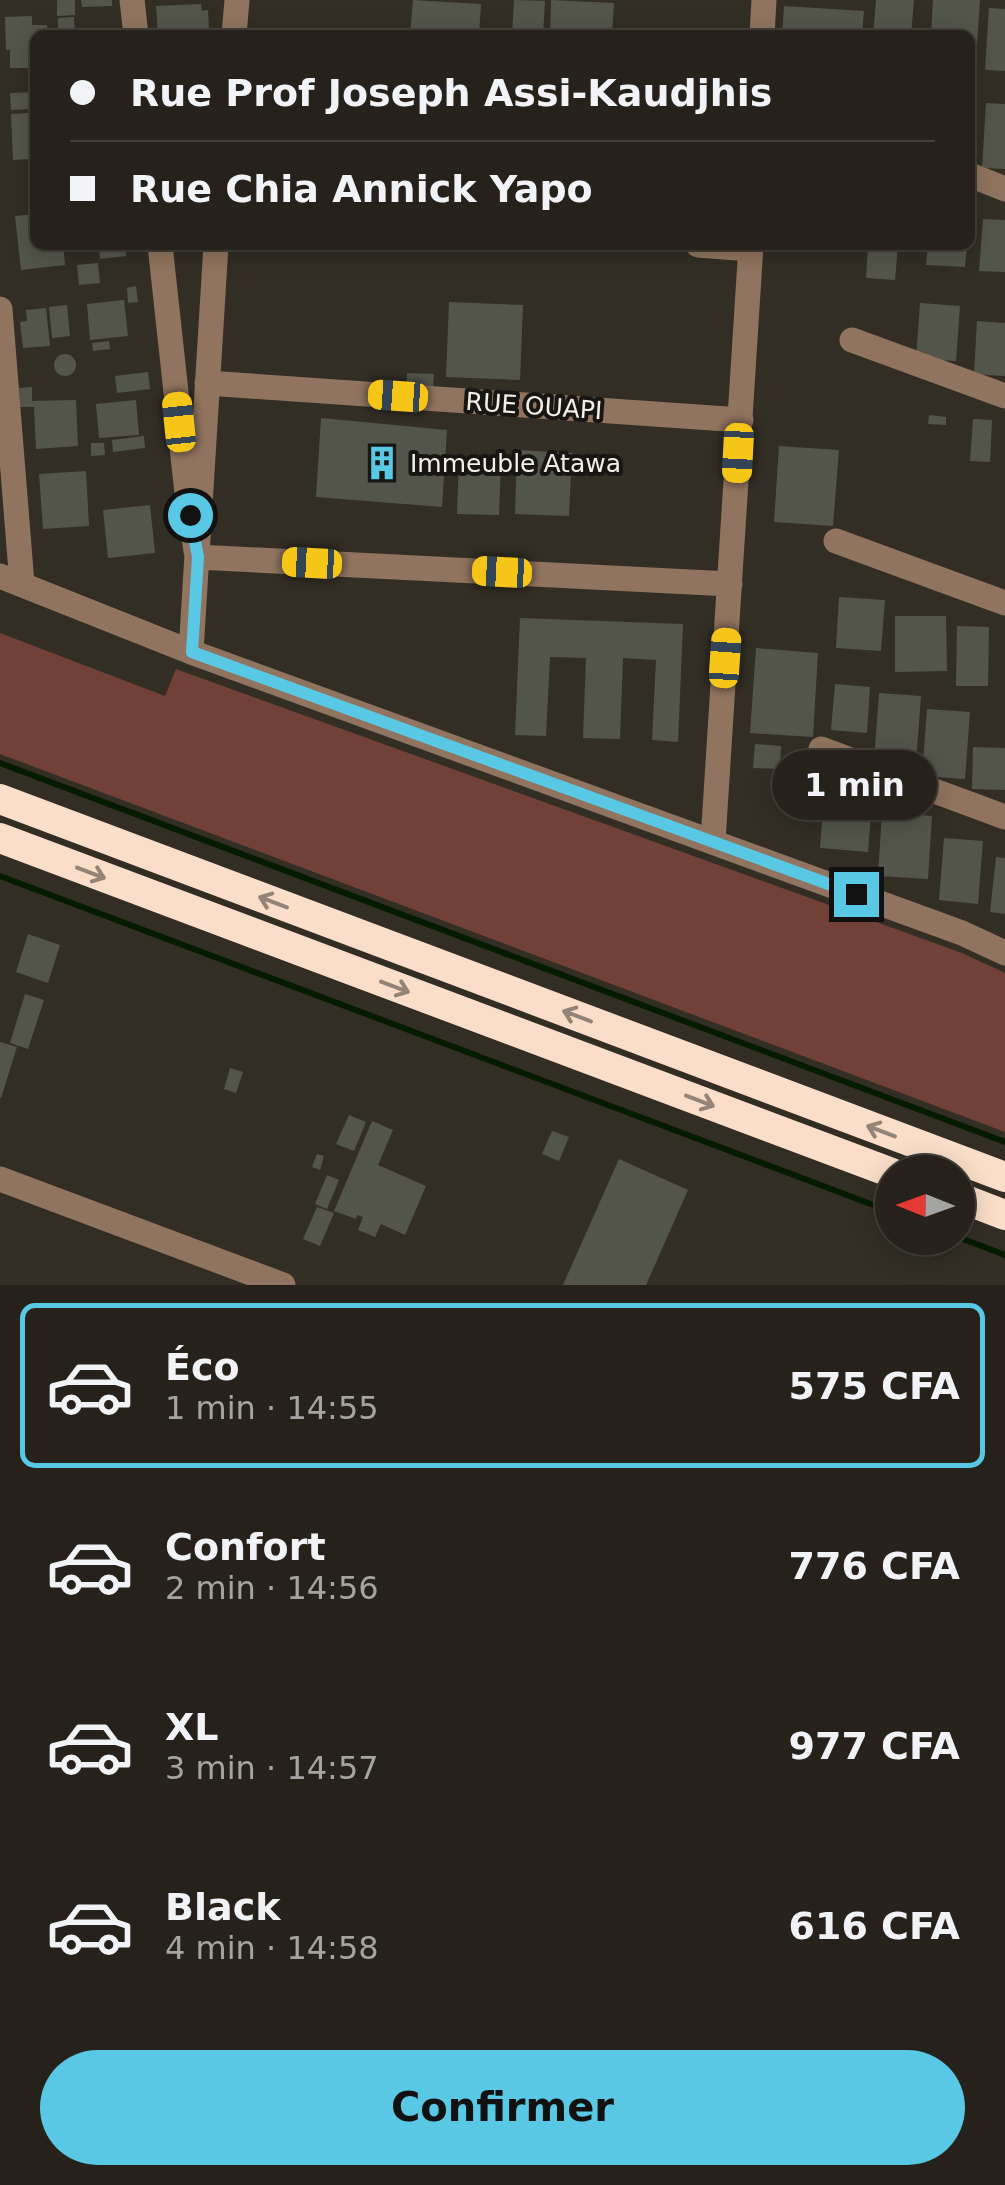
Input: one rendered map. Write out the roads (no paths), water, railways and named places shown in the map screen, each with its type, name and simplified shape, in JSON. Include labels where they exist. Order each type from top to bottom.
[{"type":"highway","points":[[0,799],[1005,1177]]},
{"type":"highway","points":[[0,838],[875,1167]]},
{"type":"highway","points":[[975,1204],[1005,1215]]},
{"type":"street","points":[[132,0],[135,30]]},
{"type":"street","points":[[234,30],[237,0]]},
{"type":"street","points":[[762,30],[764,0]]},
{"type":"street","points":[[975,177],[1005,188]]},
{"type":"street","points":[[161,250],[187,493],[198,557]]},
{"type":"street","points":[[192,652],[216,250]]},
{"type":"street","points":[[713,842],[750,250]]},
{"type":"street","points":[[0,310],[11,580],[192,652],[962,933],[1005,953]]},
{"type":"street","points":[[852,340],[1005,396]]},
{"type":"street","name":"RUE OUAPI","points":[[207,383],[741,420]]},
{"type":"street","points":[[836,541],[1005,603]]},
{"type":"street","points":[[198,557],[730,584]]},
{"type":"street","points":[[821,749],[1005,817]]},
{"type":"street","points":[[0,1180],[283,1285]]},
{"type":"waterway","points":[[0,763],[1005,1142]]},
{"type":"waterway","points":[[0,876],[875,1206]]},
{"type":"waterway","points":[[975,1244],[1005,1255]]},
{"type":"place","name":"Immeuble Atawa","points":[[382,463]]}]
